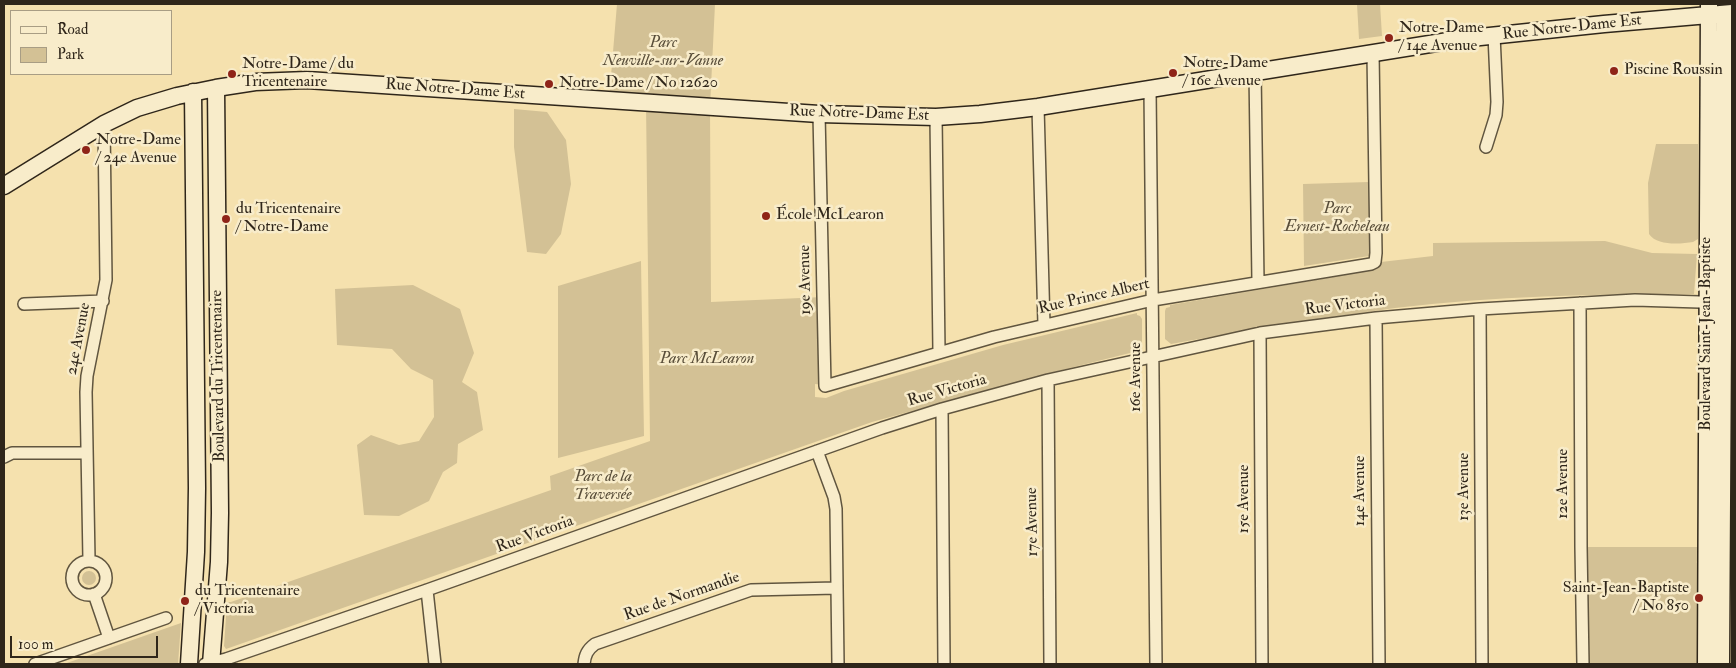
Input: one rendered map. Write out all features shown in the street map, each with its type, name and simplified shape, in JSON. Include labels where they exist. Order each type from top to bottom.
[{"type":"main road","name":"Rue Notre-Dame Est","points":[[4,186],[104,124],[137,108],[193,92],[255,82],[307,80],[819,114],[936,117],[1038,107],[1256,71],[1494,35],[1719,11]]},
{"type":"main road","name":"Boulevard Saint-Jean-Baptiste","points":[[1719,11],[1716,148],[1707,250],[1721,302]]},
{"type":"main road","name":"Boulevard du Tricentenaire","points":[[209,664],[219,562],[220,423],[216,88]]},
{"type":"main road","name":"Boulevard du Tricentenaire","points":[[189,664],[196,536],[197,424],[193,92]]},
{"type":"main road","name":"Boulevard Saint-Jean-Baptiste","points":[[1706,664],[1714,510],[1720,447],[1721,302],[1728,250],[1716,148]]},
{"type":"main road","points":[[197,424],[220,423]]},
{"type":"main road","name":"Boulevard Saint-Jean-Baptiste","points":[[1714,510],[1721,664]]},
{"type":"street","points":[[1486,147],[1496,115],[1497,102],[1494,35]]},
{"type":"street","name":"Rue Prince Albert","points":[[826,386],[940,352],[1153,300],[1367,266],[1375,262],[1373,53]]},
{"type":"street","points":[[1256,71],[1258,282]]},
{"type":"street","name":"16e Avenue","points":[[1150,89],[1156,664]]},
{"type":"street","points":[[1038,107],[1044,326]]},
{"type":"street","name":"19e Avenue","points":[[819,114],[826,386]]},
{"type":"street","points":[[936,117],[940,352]]},
{"type":"street","name":"24e Avenue","points":[[89,560],[86,452],[87,376],[106,280],[104,124]]},
{"type":"street","points":[[1707,250],[1728,250]]},
{"type":"street","points":[[24,304],[103,300]]},
{"type":"street","name":"Rue Victoria","points":[[209,664],[427,590],[817,451],[942,409],[1048,380],[1260,333],[1376,318],[1480,309],[1635,300],[1721,302]]},
{"type":"street","name":"12e Avenue","points":[[1580,303],[1580,547],[1583,664]]},
{"type":"street","name":"13e Avenue","points":[[1480,309],[1482,664]]},
{"type":"street","name":"14e Avenue","points":[[1376,318],[1379,664]]},
{"type":"street","name":"15e Avenue","points":[[1260,333],[1262,664]]},
{"type":"street","name":"17e Avenue","points":[[1048,380],[1050,664]]},
{"type":"street","points":[[942,409],[944,664]]},
{"type":"street","points":[[817,451],[834,497],[836,509],[838,664]]},
{"type":"street","points":[[4,457],[12,453],[86,452]]},
{"type":"street","points":[[89,560],[99,564],[105,572],[103,588],[94,594],[82,594],[77,591],[72,581],[72,575],[78,564],[89,560]]},
{"type":"street","name":"Rue de Normandie","points":[[584,664],[589,648],[595,644],[751,590],[836,588]]},
{"type":"street","points":[[427,590],[435,664]]},
{"type":"street","points":[[94,594],[109,638]]},
{"type":"street","points":[[35,664],[166,618]]},
{"type":"green space","points":[[617,4],[715,4],[710,107],[711,302],[823,297],[825,385],[815,384],[815,397],[826,398],[844,391],[1003,345],[1137,313],[1142,319],[1142,350],[872,422],[226,649],[224,646],[227,602],[551,490],[550,476],[650,441],[646,103],[609,100]]},
{"type":"green space","points":[[1357,4],[1380,4],[1382,36],[1359,39]]},
{"type":"green space","points":[[514,109],[547,112],[566,140],[571,184],[561,234],[546,254],[527,252],[514,147]]},
{"type":"green space","points":[[1656,144],[1698,144],[1698,239],[1693,242],[1675,244],[1657,241],[1649,234],[1648,183]]},
{"type":"green space","name":"Parc Ernest-Rocheleau","points":[[1369,182],[1369,256],[1304,266],[1303,184]]},
{"type":"green space","points":[[1605,241],[1652,253],[1697,254],[1694,294],[1582,295],[1432,304],[1339,316],[1171,344],[1165,339],[1165,311],[1170,305],[1374,270],[1380,266],[1381,262],[1433,256],[1433,243]]},
{"type":"green space","points":[[641,261],[644,436],[558,458],[558,286]]},
{"type":"green space","points":[[413,285],[460,309],[474,353],[462,382],[477,392],[483,430],[458,444],[457,463],[443,472],[429,501],[399,516],[364,515],[357,445],[371,435],[399,445],[419,441],[434,417],[433,380],[411,369],[392,349],[337,345],[335,289]]},
{"type":"green space","points":[[1581,547],[1706,547],[1706,664],[1583,664]]},
{"type":"green space","points":[[86,571],[92,571],[96,578],[92,585],[86,585],[82,581],[82,575]]},
{"type":"green space","points":[[181,623],[178,664],[64,664]]},
{"type":"place","name":"Notre-Dame / 14e Avenue","points":[[1389,38]]},
{"type":"place","name":"Piscine Roussin","points":[[1614,71]]},
{"type":"place","name":"Notre-Dame / 16e Avenue","points":[[1173,73]]},
{"type":"place","name":"Notre-Dame / du Tricentenaire","points":[[232,74]]},
{"type":"place","name":"Notre-Dame / No 12620","points":[[549,84]]},
{"type":"place","name":"Notre-Dame / 24e Avenue","points":[[86,150]]},
{"type":"place","name":"École McLearon","points":[[766,216]]},
{"type":"place","name":"du Tricentenaire / Notre-Dame","points":[[226,219]]},
{"type":"place","name":"Saint-Jean-Baptiste / No 850","points":[[1699,598]]},
{"type":"place","name":"du Tricentenaire / Victoria","points":[[185,601]]},
{"type":"park label","name":"Parc Neuville-sur-Vanne","points":[[663,53]]},
{"type":"park label","name":"Parc McLearon","points":[[707,360]]},
{"type":"park label","name":"Parc de la Traversée","points":[[603,487]]}]
